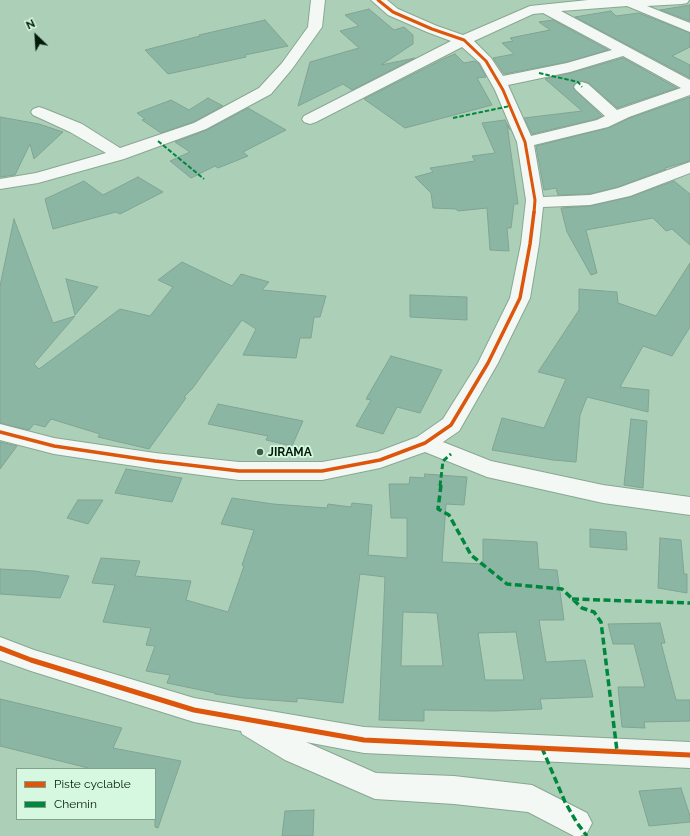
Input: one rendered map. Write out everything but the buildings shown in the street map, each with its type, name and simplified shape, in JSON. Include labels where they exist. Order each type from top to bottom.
[{"type":"street","points":[[0,184],[38,178],[118,155],[200,126],[265,91],[287,66],[315,27],[318,0]]},
{"type":"street","points":[[0,432],[54,446],[155,461],[240,471],[322,471],[380,460],[425,443],[452,426],[488,364],[520,298],[530,244],[535,202],[525,142],[498,82],[486,61],[464,40],[432,29],[393,12],[378,0]]},
{"type":"street","points":[[310,119],[464,40],[525,12],[623,1],[682,0]]},
{"type":"street","points":[[623,1],[690,28]]},
{"type":"street","points":[[546,9],[690,86]]},
{"type":"street","points":[[498,82],[570,67],[625,51]]},
{"type":"street","points":[[582,87],[615,118]]},
{"type":"street","points":[[525,142],[602,124],[690,90]]},
{"type":"street","points":[[39,112],[76,128],[111,149],[118,155]]},
{"type":"street","points":[[535,202],[566,202],[597,198],[624,192],[690,166]]},
{"type":"street","points":[[425,443],[487,469],[602,494],[690,506]]},
{"type":"street","points":[[0,648],[31,660],[194,710],[364,740],[690,755]]},
{"type":"street","points":[[242,719],[295,751],[375,786],[454,790],[532,799],[577,823]]},
{"type":"marked path","points":[[539,73],[578,82],[582,87]]},
{"type":"marked path","points":[[453,118],[510,106]]},
{"type":"marked path","points":[[158,141],[204,179]]},
{"type":"marked path","points":[[451,454],[443,461],[438,509],[449,515],[471,555],[507,584],[562,589],[582,608],[594,612],[601,622],[617,751]]},
{"type":"marked path","points":[[572,599],[690,603]]},
{"type":"marked path","points":[[542,748],[565,802],[577,823],[587,836]]},
{"type":"cycle path","points":[[0,432],[54,446],[155,461],[239,471],[322,471],[380,460],[425,443],[451,425],[488,363],[520,298],[530,244],[535,200],[525,142],[503,90],[486,61],[464,40],[432,29],[393,12],[378,0]]},
{"type":"cycle path","points":[[0,648],[31,660],[194,710],[364,740],[690,755]]},
{"type":"place","name":"JIRAMA","points":[[260,452]]}]
